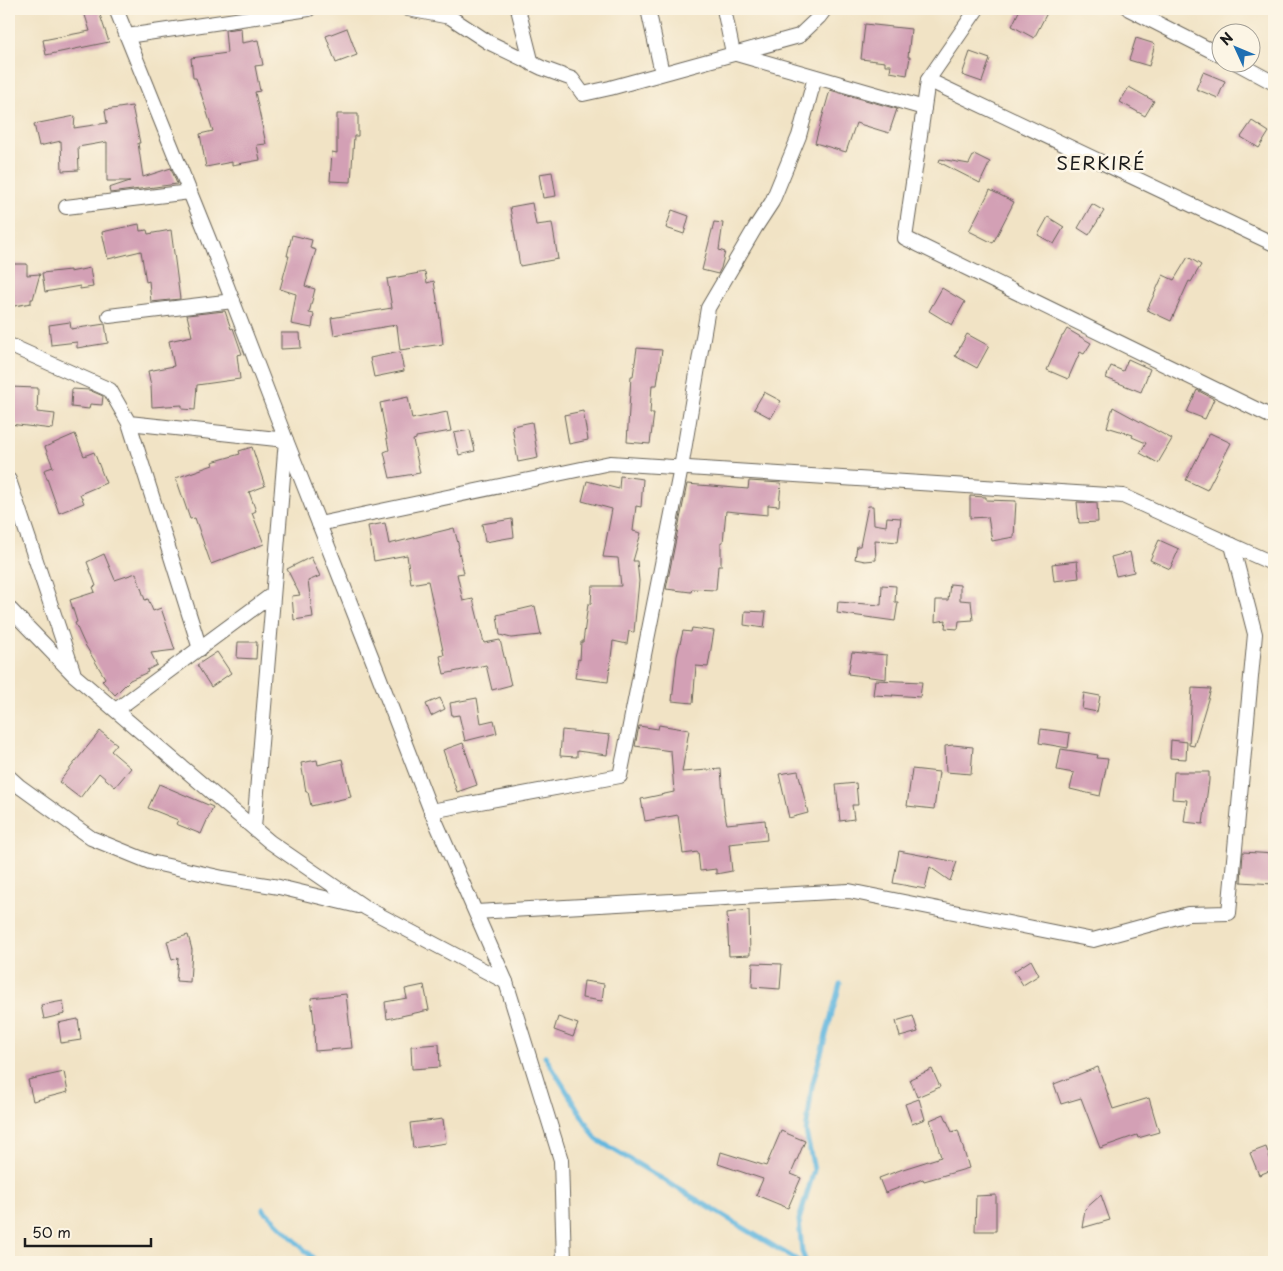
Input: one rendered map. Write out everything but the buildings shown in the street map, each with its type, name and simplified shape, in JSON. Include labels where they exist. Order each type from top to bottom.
[{"type":"street","points":[[116,9],[190,192],[431,811],[506,982],[562,1160],[564,1262]]},
{"type":"street","points":[[127,36],[309,9]]},
{"type":"street","points":[[408,9],[450,17],[488,42],[532,64],[572,79],[583,94],[799,36],[825,9]]},
{"type":"street","points":[[518,9],[532,64]]},
{"type":"street","points":[[648,9],[662,73]]},
{"type":"street","points":[[724,9],[733,54]]},
{"type":"street","points":[[977,9],[928,80],[905,238],[1274,418]]},
{"type":"street","points":[[1128,9],[1210,50]]},
{"type":"street","points":[[733,54],[924,108]]},
{"type":"street","points":[[1254,72],[1274,82]]},
{"type":"street","points":[[431,811],[620,776],[681,468],[708,308],[772,202],[799,136],[815,77]]},
{"type":"street","points":[[928,80],[1274,244]]},
{"type":"street","points":[[66,207],[190,192]]},
{"type":"street","points":[[109,316],[232,301]]},
{"type":"street","points":[[9,345],[110,390],[130,424],[200,649]]},
{"type":"street","points":[[130,424],[286,440]]},
{"type":"street","points":[[254,828],[286,440]]},
{"type":"street","points":[[319,524],[610,463],[1123,496],[1274,564]]},
{"type":"street","points":[[9,480],[74,675]]},
{"type":"street","points":[[476,912],[848,890],[1093,940],[1188,914],[1229,913],[1256,634],[1232,545]]},
{"type":"street","points":[[116,710],[273,594]]},
{"type":"street","points":[[9,608],[74,675],[270,842],[366,908],[506,982]]},
{"type":"street","points":[[9,777],[91,838],[150,862],[223,878],[279,887],[366,908]]},
{"type":"waterway","points":[[806,1262],[802,1252],[799,1220],[814,1170],[806,1132],[812,1086],[840,984]]},
{"type":"waterway","points":[[545,1056],[596,1139],[800,1262]]},
{"type":"waterway","points":[[263,1209],[317,1262]]},
{"type":"district","name":"SERKIRÉ","points":[[1101,163]]}]
